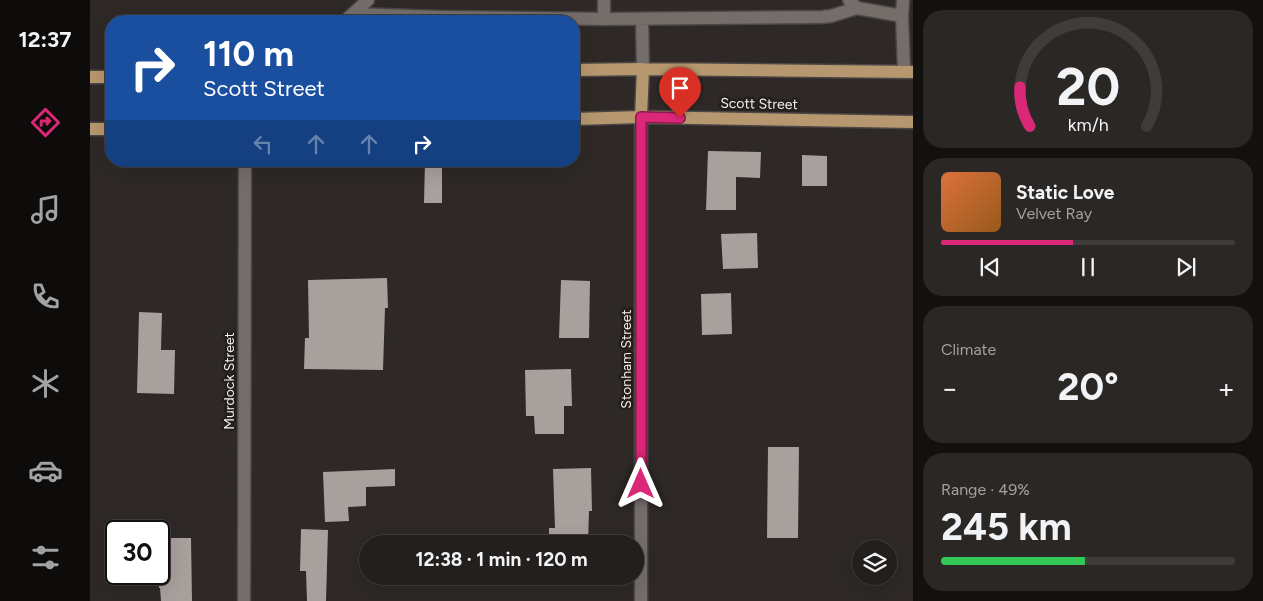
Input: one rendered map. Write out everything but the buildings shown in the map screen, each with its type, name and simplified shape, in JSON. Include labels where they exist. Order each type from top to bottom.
[{"type":"main road","points":[[641,117],[643,69]]},
{"type":"main road","points":[[580,70],[908,72]]},
{"type":"main road","points":[[90,77],[105,77]]},
{"type":"main road","name":"Scott Street","points":[[580,119],[641,117],[913,122]]},
{"type":"main road","points":[[90,129],[105,129]]},
{"type":"street","points":[[352,15],[368,0]]},
{"type":"street","points":[[604,0],[604,19]]},
{"type":"street","points":[[903,0],[902,16],[908,72]]},
{"type":"street","points":[[580,19],[822,17],[831,16],[853,4],[902,16]]},
{"type":"street","points":[[642,19],[643,69]]},
{"type":"street","name":"Stonham Street","points":[[641,117],[641,601]]},
{"type":"street","name":"Murdock Street","points":[[244,601],[245,167]]},
{"type":"route","points":[[641,484],[641,117],[680,118]]}]
